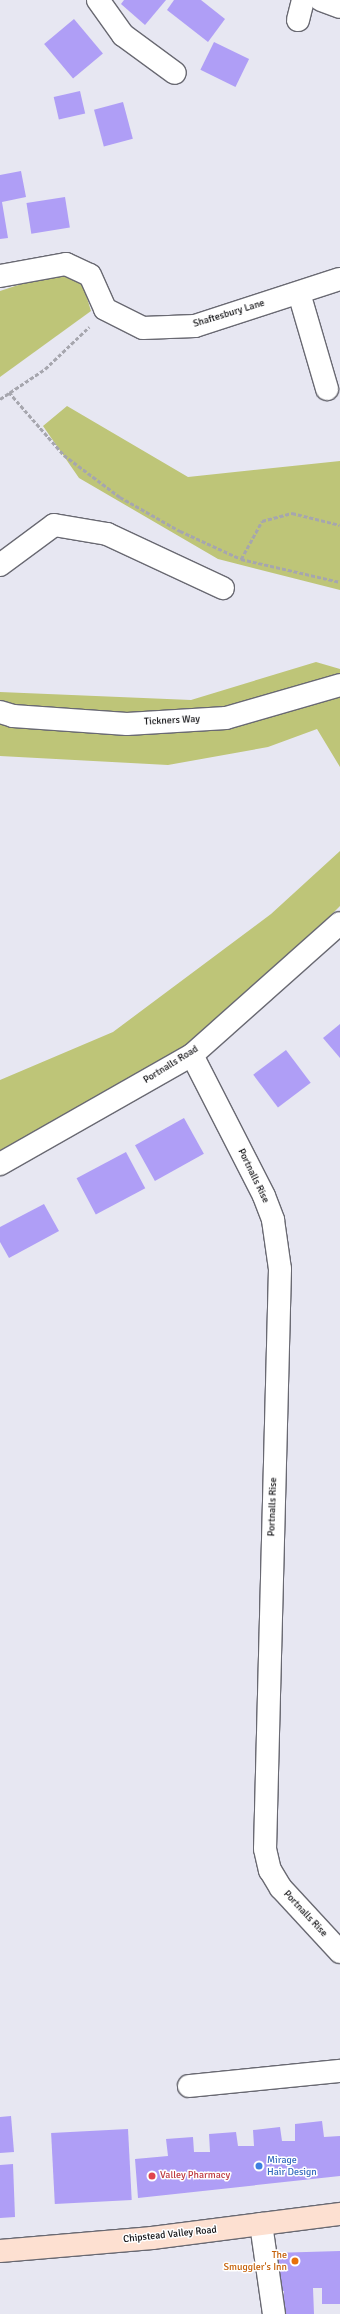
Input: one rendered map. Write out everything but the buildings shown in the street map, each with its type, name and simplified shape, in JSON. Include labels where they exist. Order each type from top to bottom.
[{"type":"main road","name":"Chipstead Valley Road","points":[[0,2251],[261,2224],[340,2214]]},
{"type":"street","points":[[98,0],[123,35],[175,73]]},
{"type":"street","points":[[321,0],[340,6]]},
{"type":"street","points":[[0,276],[66,264],[90,275],[105,309]]},
{"type":"street","name":"Shaftesbury Lane","points":[[105,309],[143,328],[195,326],[340,279]]},
{"type":"street","points":[[299,293],[327,389]]},
{"type":"street","points":[[0,565],[54,525],[107,534],[223,588]]},
{"type":"street","name":"Tickners Way","points":[[0,712],[13,716],[127,724],[226,718],[340,685]]},
{"type":"street","name":"Portnalls Road","points":[[0,1164],[192,1055],[340,923]]},
{"type":"street","name":"Portnalls Rise","points":[[192,1055],[264,1196],[273,1220],[280,1269],[265,1848],[270,1870],[281,1888],[340,1952]]},
{"type":"street","points":[[189,2086],[340,2071]]},
{"type":"street","points":[[261,2224],[274,2314]]},
{"type":"path","points":[[0,399],[67,350],[105,309]]},
{"type":"path","points":[[9,392],[64,455],[120,497],[180,531],[241,559],[340,582]]},
{"type":"path","points":[[241,559],[262,521],[292,513],[340,525]]},
{"type":"green space","points":[[64,270],[83,285],[91,311],[0,377],[0,291]]},
{"type":"green space","points":[[67,406],[188,477],[340,461],[340,590],[218,559],[79,478],[43,426]]},
{"type":"green space","points":[[316,662],[340,669],[340,767],[317,729],[268,747],[168,765],[0,756],[0,692],[191,700]]},
{"type":"green space","points":[[340,851],[340,906],[192,1055],[0,1163],[0,1080],[113,1032],[271,914]]},
{"type":"place","name":"Mirage Hair Design","points":[[259,2166]]},
{"type":"place","name":"Valley Pharmacy","points":[[152,2176]]},
{"type":"place","name":"The Smuggler's Inn","points":[[295,2261]]}]
